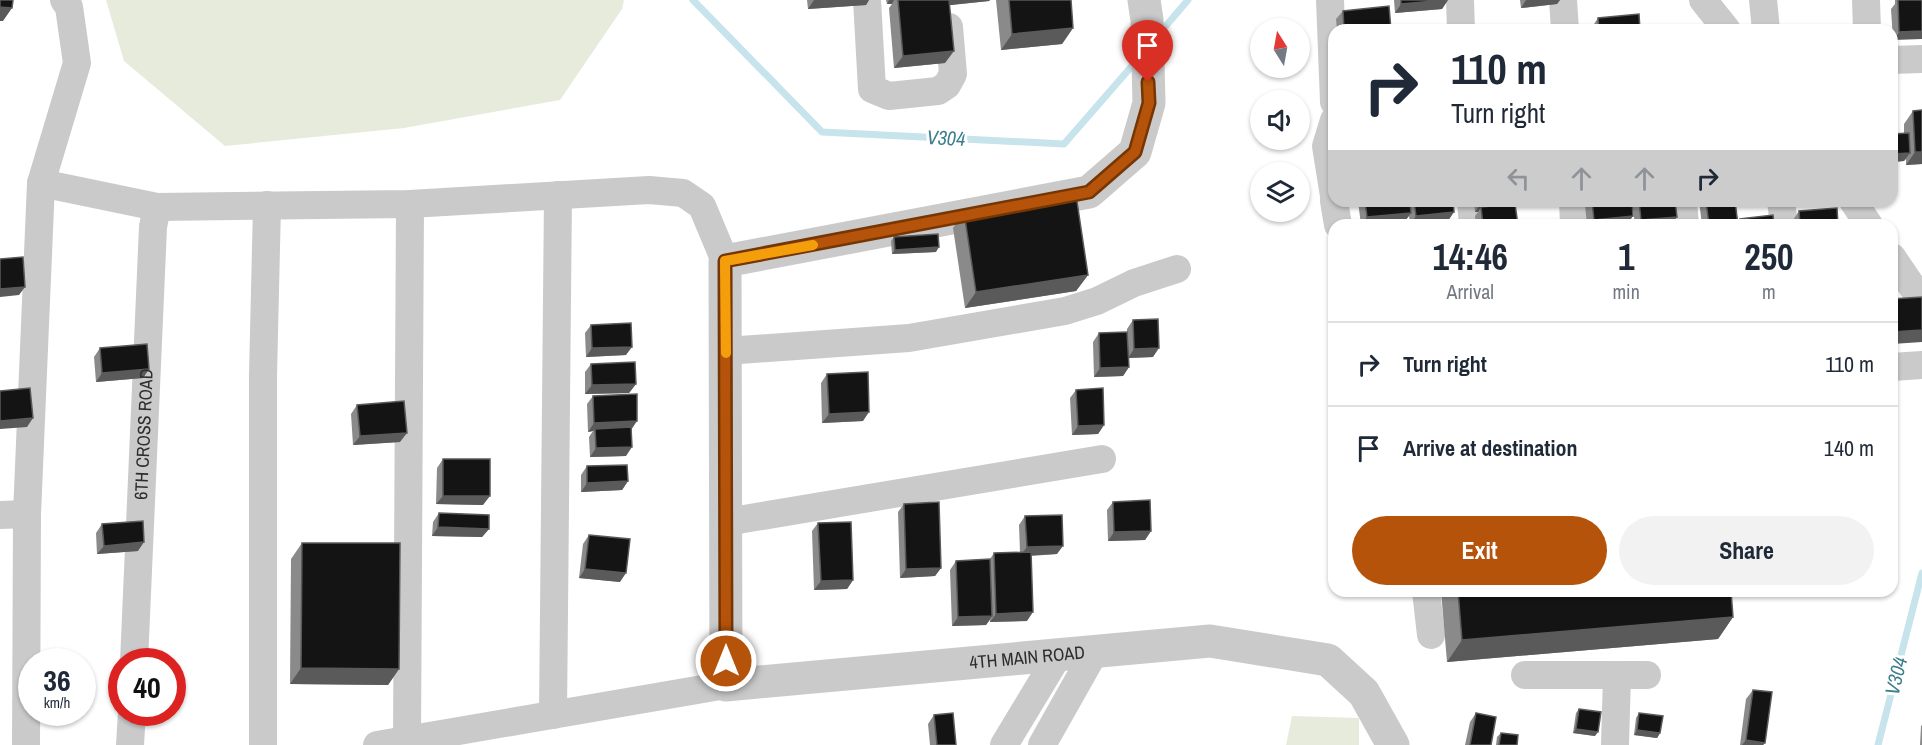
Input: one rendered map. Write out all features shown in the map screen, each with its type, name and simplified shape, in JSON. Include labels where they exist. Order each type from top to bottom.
[{"type":"street","points":[[26,745],[14,515],[41,183],[77,63],[69,7],[64,0]]},
{"type":"street","points":[[867,0],[872,89],[889,96],[938,91],[947,85],[952,74],[949,27]]},
{"type":"street","points":[[1330,0],[1331,24]]},
{"type":"street","points":[[1460,0],[1461,24]]},
{"type":"street","points":[[1563,0],[1565,24]]},
{"type":"street","points":[[1703,0],[1722,24]]},
{"type":"street","points":[[1763,0],[1765,24]]},
{"type":"street","points":[[1866,0],[1867,24]]},
{"type":"street","points":[[725,261],[1089,192],[1135,152],[1149,103],[1146,10]]},
{"type":"street","points":[[1898,60],[1922,58]]},
{"type":"street","points":[[1328,140],[1326,146],[1328,158]]},
{"type":"street","points":[[41,183],[157,207],[410,204],[649,190],[683,193],[702,206],[725,261],[726,685],[377,745]]},
{"type":"street","points":[[553,715],[558,195]]},
{"type":"street","points":[[408,740],[410,204]]},
{"type":"street","points":[[263,745],[263,376],[267,205]]},
{"type":"street","name":"6TH CROSS ROAD","points":[[135,648],[153,227],[157,207]]},
{"type":"street","points":[[1898,266],[1922,301]]},
{"type":"street","points":[[726,351],[909,338],[1065,311],[1097,301],[1134,283],[1177,269]]},
{"type":"street","points":[[1898,367],[1922,365]]},
{"type":"street","points":[[726,522],[1102,459]]},
{"type":"street","points":[[1427,597],[1431,635]]},
{"type":"street","name":"4TH MAIN ROAD","points":[[726,685],[1210,641],[1328,660],[1364,693],[1393,745]]},
{"type":"street","points":[[1042,745],[1095,651]]},
{"type":"street","points":[[1004,745],[1059,654]]},
{"type":"street","points":[[1525,675],[1647,675]]},
{"type":"street","points":[[1615,745],[1617,676]]},
{"type":"street","points":[[130,745],[131,726]]},
{"type":"green space","points":[[106,0],[624,0],[622,9],[560,100],[404,128],[225,146],[124,61]]},
{"type":"green space","points":[[1292,716],[1359,718],[1359,745],[1286,745]]},
{"type":"building","points":[[0,0],[13,0],[12,8],[0,7]]},
{"type":"building","points":[[898,0],[949,0],[954,51],[903,56]]},
{"type":"building","points":[[1009,0],[1071,0],[1073,28],[1012,34]]},
{"type":"building","points":[[1401,0],[1445,0],[1401,4]]},
{"type":"building","points":[[1898,0],[1922,0],[1922,31],[1899,32]]},
{"type":"building","points":[[1389,6],[1390,24],[1344,24],[1343,11]]},
{"type":"building","points":[[1639,14],[1640,24],[1598,24],[1598,18]]},
{"type":"building","points":[[1922,110],[1922,152],[1915,152],[1913,111]]},
{"type":"building","points":[[1909,133],[1910,153],[1898,154],[1898,134]]},
{"type":"building","points":[[1076,195],[1088,275],[976,292],[964,212]]},
{"type":"building","points":[[1366,207],[1410,207],[1411,213],[1367,217]]},
{"type":"building","points":[[1415,207],[1454,207],[1454,212],[1416,216]]},
{"type":"building","points":[[1481,207],[1515,207],[1517,219],[1482,219]]},
{"type":"building","points":[[1593,207],[1632,207],[1633,216],[1594,219]]},
{"type":"building","points":[[1640,207],[1676,207],[1677,217],[1641,219]]},
{"type":"building","points":[[1707,207],[1736,207],[1737,219],[1708,219]]},
{"type":"building","points":[[1837,208],[1838,219],[1800,219],[1799,211]]},
{"type":"building","points":[[1773,215],[1773,219],[1740,219]]},
{"type":"building","points":[[938,234],[939,247],[895,250],[894,237]]},
{"type":"building","points":[[23,257],[25,287],[0,289],[0,259]]},
{"type":"building","points":[[1922,297],[1922,330],[1898,332],[1898,299]]},
{"type":"building","points":[[1158,319],[1159,348],[1134,349],[1133,320]]},
{"type":"building","points":[[631,323],[632,347],[592,348],[591,325]]},
{"type":"building","points":[[1127,332],[1129,367],[1100,368],[1099,333]]},
{"type":"building","points":[[147,344],[149,369],[102,373],[100,348]]},
{"type":"building","points":[[635,362],[636,384],[592,385],[591,364]]},
{"type":"building","points":[[868,372],[869,412],[829,414],[827,374]]},
{"type":"building","points":[[30,388],[33,418],[0,421],[0,391]]},
{"type":"building","points":[[1103,388],[1104,425],[1078,426],[1076,390]]},
{"type":"building","points":[[637,394],[637,421],[594,423],[593,396]]},
{"type":"building","points":[[404,401],[407,433],[360,436],[357,405]]},
{"type":"building","points":[[631,427],[632,447],[596,448],[595,429]]},
{"type":"building","points":[[443,459],[490,459],[490,496],[443,496]]},
{"type":"building","points":[[627,465],[628,481],[587,483],[587,466]]},
{"type":"building","points":[[1150,500],[1151,531],[1114,532],[1113,502]]},
{"type":"building","points":[[939,502],[941,568],[906,569],[904,504]]},
{"type":"building","points":[[439,513],[489,515],[489,529],[438,527]]},
{"type":"building","points":[[1062,515],[1063,546],[1027,547],[1025,516]]},
{"type":"building","points":[[143,521],[144,542],[104,546],[102,524]]},
{"type":"building","points":[[851,522],[853,580],[821,581],[818,523]]},
{"type":"building","points":[[589,535],[630,539],[626,573],[585,569]]},
{"type":"building","points":[[302,543],[400,543],[399,669],[301,668]]},
{"type":"building","points":[[1031,552],[1033,612],[996,614],[994,553]]},
{"type":"building","points":[[990,559],[992,616],[958,617],[956,561]]},
{"type":"building","points":[[1458,597],[1731,597],[1733,617],[1462,640]]},
{"type":"building","points":[[1753,690],[1772,692],[1765,743],[1746,740]]},
{"type":"building","points":[[1579,709],[1601,712],[1598,732],[1576,729]]},
{"type":"building","points":[[953,713],[956,745],[937,745],[934,715]]},
{"type":"building","points":[[1476,713],[1496,717],[1491,745],[1470,745]]},
{"type":"building","points":[[1639,713],[1663,716],[1660,733],[1637,730]]},
{"type":"building","points":[[1501,733],[1518,735],[1517,745],[1499,745]]},
{"type":"waterway","name":"V304","points":[[693,0],[822,132],[1064,144],[1138,59]]},
{"type":"waterway","name":"V304","points":[[1159,34],[1188,0]]},
{"type":"waterway","name":"V304","points":[[1878,745],[1922,573]]},
{"type":"slow traffic","points":[[726,353],[725,261],[813,245]]},
{"type":"route","points":[[726,661],[725,261],[1089,192],[1135,152],[1149,103],[1148,82]]}]
